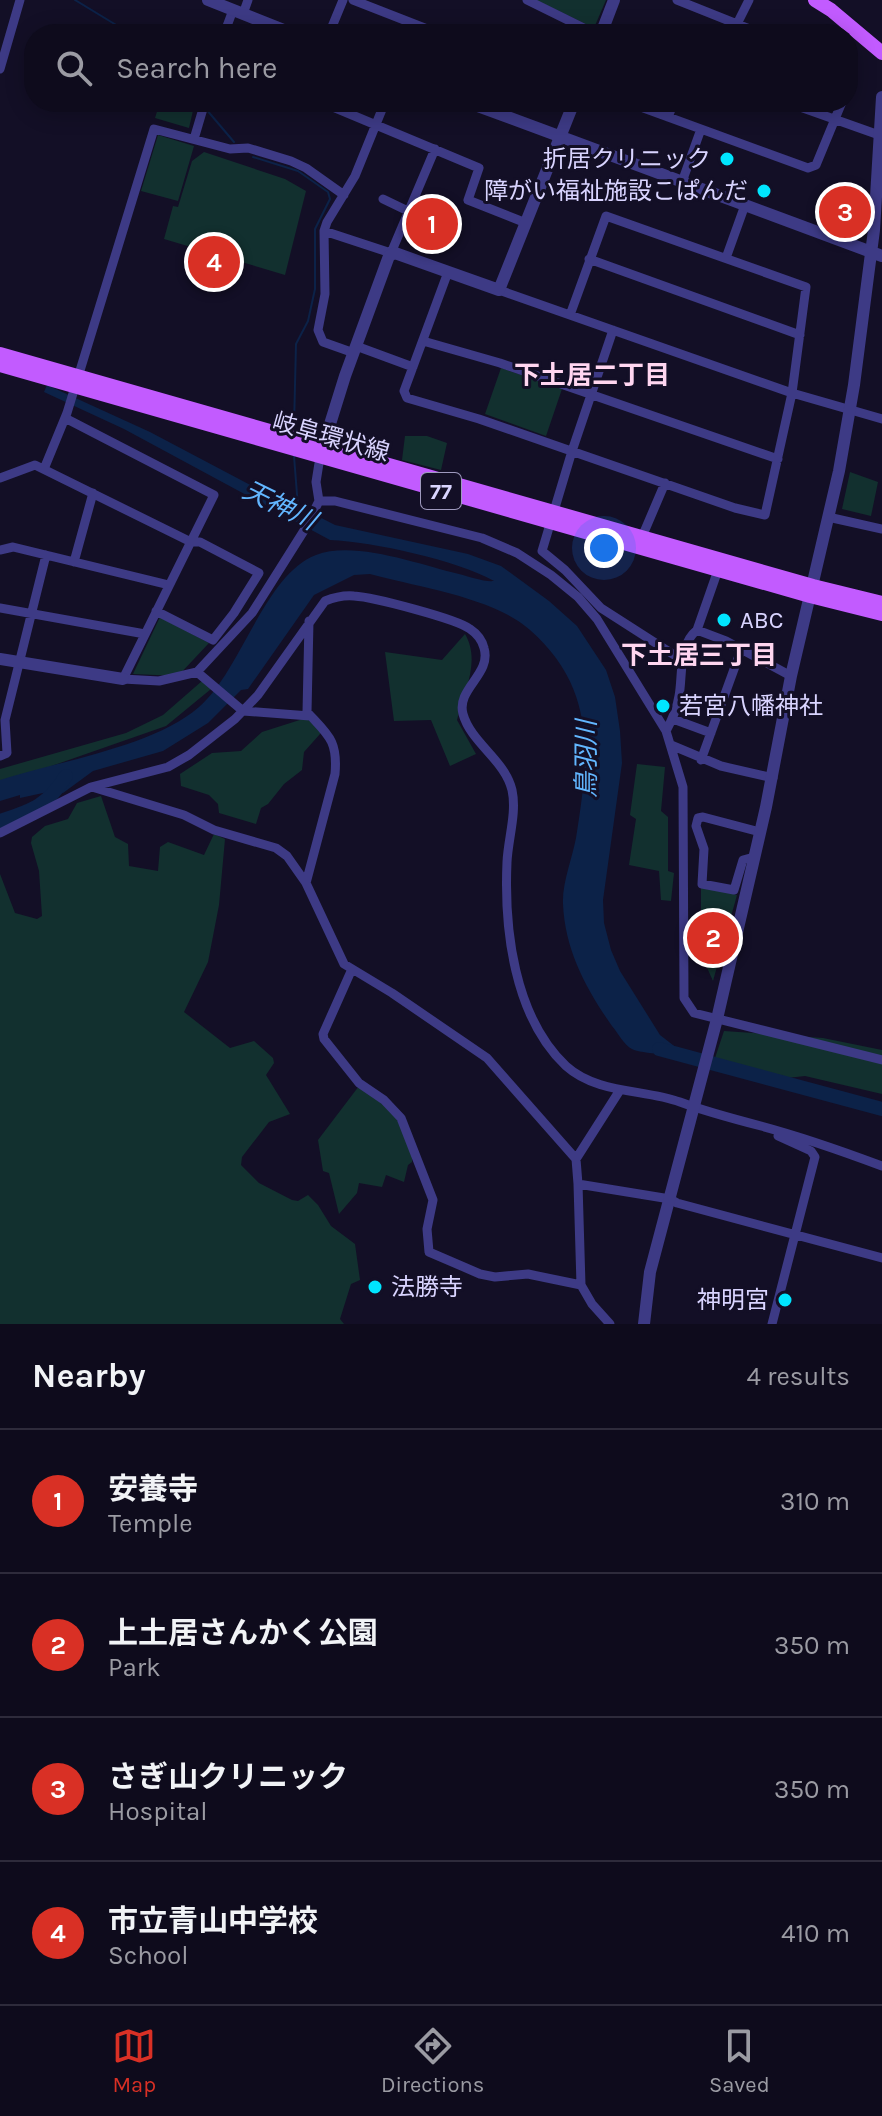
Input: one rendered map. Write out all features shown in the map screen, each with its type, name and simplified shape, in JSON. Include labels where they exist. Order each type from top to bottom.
[{"type":"main road","points":[[815,0],[848,24]]},
{"type":"main road","points":[[858,33],[882,53]]},
{"type":"main road","name":"岐阜環状線","points":[[0,354],[76,384]]},
{"type":"main road","name":"岐阜環状線","points":[[0,365],[551,516],[718,570],[882,603]]},
{"type":"main road","name":"岐阜環状線","points":[[551,516],[642,537],[882,614]]},
{"type":"street","points":[[0,69],[20,0]]},
{"type":"street","points":[[230,24],[248,0]]},
{"type":"street","points":[[333,24],[343,0]]},
{"type":"street","points":[[353,0],[414,24]]},
{"type":"street","points":[[381,11],[386,0]]},
{"type":"street","points":[[527,0],[577,24]]},
{"type":"street","points":[[603,24],[614,0]]},
{"type":"street","points":[[677,0],[724,24]]},
{"type":"street","points":[[737,24],[749,0]]},
{"type":"street","points":[[212,1],[269,24]]},
{"type":"street","points":[[644,1324],[650,1272],[695,1106],[773,778],[791,676],[850,411],[876,253],[882,97]]},
{"type":"street","points":[[194,139],[202,112]]},
{"type":"street","points":[[345,112],[479,168],[468,200],[526,223]]},
{"type":"street","points":[[381,112],[355,176],[324,231],[325,294],[318,330],[323,342],[413,367]]},
{"type":"street","points":[[493,112],[876,253]]},
{"type":"street","points":[[499,290],[570,112]]},
{"type":"street","points":[[654,112],[808,168],[816,165],[838,112]]},
{"type":"street","points":[[668,117],[670,112]]},
{"type":"street","points":[[813,112],[879,135]]},
{"type":"street","points":[[44,469],[66,416],[151,131],[158,128],[230,149],[248,148],[291,161],[344,195]]},
{"type":"street","points":[[682,182],[701,129]]},
{"type":"street","points":[[0,659],[123,679],[159,681],[199,673],[252,613],[319,501],[316,482],[322,452],[355,350],[391,253],[435,149]]},
{"type":"street","points":[[383,199],[410,212]]},
{"type":"street","points":[[726,258],[745,205]]},
{"type":"street","points":[[448,272],[404,391],[407,398],[479,419],[735,508],[765,515],[792,393],[806,287],[606,216],[570,315]]},
{"type":"street","points":[[324,231],[792,393],[882,419]]},
{"type":"street","points":[[589,259],[800,335]]},
{"type":"street","points":[[613,330],[542,551],[601,608],[682,660]]},
{"type":"street","points":[[423,341],[500,363],[778,459]]},
{"type":"street","points":[[66,416],[214,495],[123,679]]},
{"type":"street","points":[[0,478],[35,465],[259,573],[213,640],[156,611]]},
{"type":"street","points":[[642,537],[665,483]]},
{"type":"street","points":[[74,562],[93,493]]},
{"type":"street","points":[[319,501],[335,501],[482,538],[517,553],[578,597],[597,619],[666,731],[683,787],[684,998],[694,1013],[715,1022],[882,1060]]},
{"type":"street","points":[[828,517],[882,529]]},
{"type":"street","points":[[0,550],[13,547],[169,585]]},
{"type":"street","points":[[0,756],[7,753],[3,720],[46,555]]},
{"type":"street","points":[[666,731],[673,719],[682,660],[697,630],[718,570]]},
{"type":"street","points":[[0,833],[91,787],[168,767],[189,755],[258,695],[325,601],[338,596],[356,596],[469,627],[484,647],[484,668],[465,696],[462,707],[469,727],[507,776],[512,790],[507,905],[513,954],[534,1022],[567,1067],[590,1080],[620,1090],[695,1106],[882,1164]]},
{"type":"street","points":[[0,608],[145,634]]},
{"type":"street","points":[[306,883],[335,774],[337,755],[325,729],[307,712],[309,621]]},
{"type":"street","points":[[697,630],[726,641],[791,676]]},
{"type":"street","points":[[701,760],[741,650]]},
{"type":"street","points":[[199,673],[243,711],[311,716]]},
{"type":"street","points":[[673,719],[711,733]]},
{"type":"street","points":[[671,745],[701,760],[773,778]]},
{"type":"street","points":[[91,787],[172,811],[214,830],[276,848],[287,856],[306,883],[344,964],[487,1058],[576,1159]]},
{"type":"street","points":[[754,857],[743,860],[734,890],[702,884],[704,849],[696,826],[698,818],[703,817],[760,832]]},
{"type":"street","points":[[352,969],[323,1034],[324,1039],[359,1083],[384,1100],[401,1118],[433,1200],[427,1229],[429,1252],[480,1274],[495,1277],[528,1274],[581,1285]]},
{"type":"street","points":[[610,1324],[592,1304],[581,1285],[575,1172],[576,1159],[620,1090]]},
{"type":"street","points":[[762,1126],[811,1151],[815,1157],[772,1324]]},
{"type":"street","points":[[578,1184],[670,1199],[882,1258]]},
{"type":"green space","points":[[536,0],[606,0],[596,24],[586,24]]},
{"type":"green space","points":[[157,112],[193,112],[189,128],[155,118]]},
{"type":"green space","points":[[158,135],[194,146],[178,201],[141,191]]},
{"type":"green space","points":[[204,152],[285,179],[306,191],[285,275],[164,239],[173,206],[178,207],[192,161]]},
{"type":"green space","points":[[501,368],[562,389],[546,436],[485,414]]},
{"type":"green space","points":[[405,436],[427,436],[447,443],[441,470],[402,460]]},
{"type":"green space","points":[[850,472],[878,482],[871,516],[842,509]]},
{"type":"green space","points":[[160,617],[209,643],[178,676],[133,674]]},
{"type":"green space","points":[[465,634],[470,644],[471,666],[457,720],[476,754],[450,766],[431,720],[394,721],[385,652],[442,660]]},
{"type":"green space","points":[[202,681],[211,689],[166,726],[0,784],[0,769],[126,733],[163,715]]},
{"type":"green space","points":[[306,718],[321,731],[320,734],[304,752],[302,770],[261,808],[256,824],[219,813],[218,804],[209,795],[181,786],[180,774],[212,753],[241,751],[262,732]]},
{"type":"green space","points":[[637,764],[665,767],[661,811],[668,817],[668,871],[674,873],[671,901],[661,900],[659,871],[629,865],[636,819],[630,815]]},
{"type":"green space","points":[[101,796],[115,837],[128,844],[129,866],[158,871],[160,847],[168,842],[204,855],[214,834],[225,839],[219,905],[208,962],[184,1012],[230,1048],[254,1041],[273,1058],[274,1063],[266,1075],[290,1114],[269,1122],[242,1157],[241,1165],[259,1183],[292,1200],[298,1201],[308,1195],[331,1226],[355,1244],[360,1280],[351,1284],[340,1319],[344,1324],[0,1324],[0,874],[15,913],[37,919],[42,916],[39,871],[32,837],[45,826],[68,819],[77,803]]},
{"type":"green space","points":[[701,886],[737,895],[713,981],[701,954]]},
{"type":"green space","points":[[724,1031],[823,1038],[882,1050],[882,1094],[805,1076],[787,1078],[714,1061]]},
{"type":"green space","points":[[359,1086],[395,1113],[412,1154],[412,1162],[408,1165],[404,1182],[386,1175],[382,1187],[359,1183],[357,1193],[339,1214],[329,1173],[323,1171],[318,1140]]},
{"type":"water","name":"天神川","points":[[47,385],[150,432],[269,495],[335,525],[468,554],[501,566],[577,626],[606,670],[615,697],[620,731],[622,763],[603,900],[604,923],[611,950],[620,971],[660,1035],[692,1056],[643,1052],[629,1047],[603,1012],[578,968],[568,937],[563,904],[584,780],[583,726],[577,700],[567,676],[552,653],[530,630],[496,609],[476,601],[370,574],[354,575],[314,595],[248,689],[241,690],[208,723],[163,751],[93,771],[63,793],[52,791],[20,798],[20,795],[0,801],[0,780],[131,743],[180,721],[199,707],[228,670],[282,582],[298,566],[316,555],[349,550],[368,552],[494,581],[459,566],[414,553],[330,540],[124,429],[44,392]]},
{"type":"waterway","points":[[75,0],[115,24]]},
{"type":"waterway","points":[[209,112],[234,142]]},
{"type":"waterway","points":[[253,157],[298,171],[328,192],[330,199],[315,229],[315,289],[308,321],[296,344],[294,426]]},
{"type":"waterway","name":"天神川","points":[[294,456],[298,507]]},
{"type":"waterway","points":[[0,821],[38,806],[66,776]]},
{"type":"waterway","name":"鳥羽川","points":[[659,1049],[882,1109]]},
{"type":"place","name":"折居クリニック","points":[[727,159]]},
{"type":"place","name":"障がい福祉施設こぱんだ","points":[[764,191]]},
{"type":"place","name":"さぎ山クリニック","points":[[845,212]]},
{"type":"place","name":"安養寺","points":[[432,224]]},
{"type":"place","name":"市立青山中学校","points":[[214,262]]},
{"type":"place","name":"ABC","points":[[724,620]]},
{"type":"place","name":"若宮八幡神社","points":[[663,706]]},
{"type":"place","name":"上土居さんかく公園","points":[[713,938]]},
{"type":"place","name":"法勝寺","points":[[375,1287]]},
{"type":"place","name":"神明宮","points":[[785,1300]]},
{"type":"district","name":"下土居二丁目","points":[[592,375]]},
{"type":"district","name":"下土居三丁目","points":[[699,655]]}]
